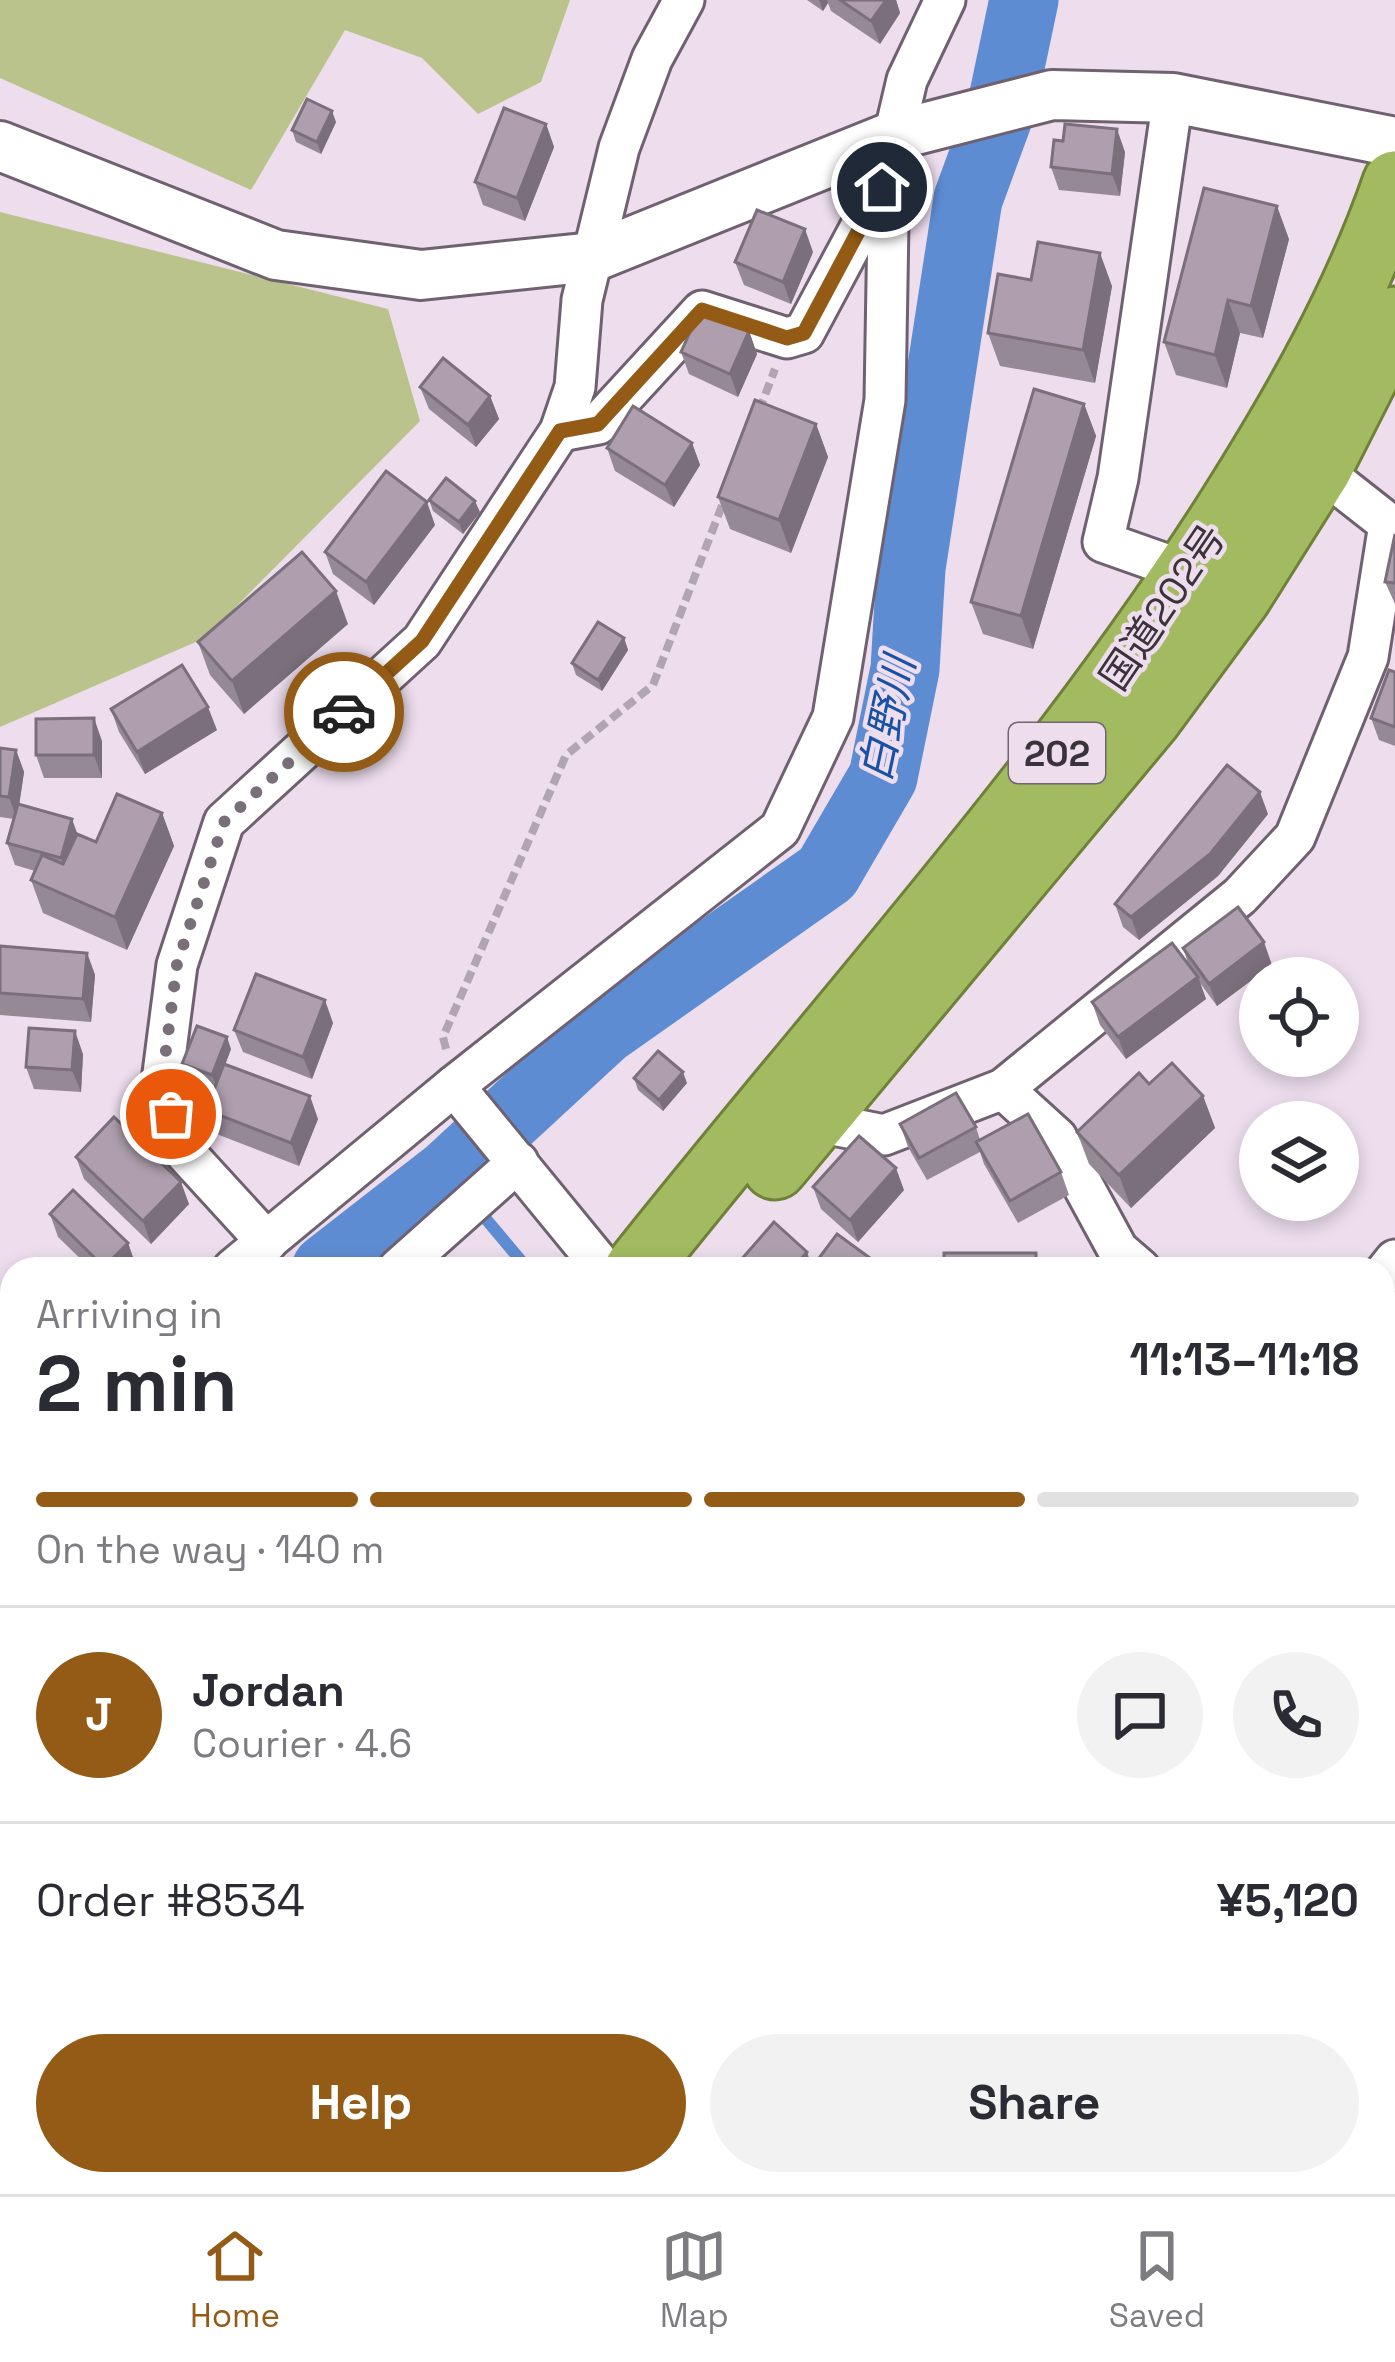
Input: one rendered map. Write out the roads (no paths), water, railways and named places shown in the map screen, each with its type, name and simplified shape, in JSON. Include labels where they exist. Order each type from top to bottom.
[{"type":"highway","name":"国道202号","points":[[647,1257],[1012,810],[1188,572],[1265,451],[1364,274],[1395,183]]},
{"type":"highway","name":"国道202号","points":[[699,1257],[1149,718],[1239,596],[1319,469],[1395,319]]},
{"type":"street","points":[[266,1242],[180,1148],[162,1081],[177,964],[224,822],[422,641],[560,431],[575,387],[582,300],[619,148],[652,59],[684,0]]},
{"type":"street","points":[[560,431],[598,424],[702,310],[787,338],[804,333],[882,187],[907,80],[945,0]]},
{"type":"street","points":[[0,146],[275,256],[421,275],[593,257],[896,135],[1052,95],[1173,98],[1395,142]]},
{"type":"street","points":[[1173,98],[1118,478],[1103,542],[1188,572]]},
{"type":"street","points":[[248,1257],[454,1086],[780,829],[833,717],[886,400],[888,223],[882,187]]},
{"type":"street","points":[[813,1121],[884,1135],[1004,1089],[1240,896],[1294,837],[1369,656],[1389,524],[1319,469]]},
{"type":"street","points":[[454,1086],[509,1170],[592,1257]]},
{"type":"street","points":[[1004,1089],[1057,1138],[1126,1257]]},
{"type":"street","points":[[411,1257],[509,1170]]},
{"type":"waterway","name":"白野川","points":[[341,1257],[448,1174],[604,1030],[827,873],[883,777],[905,669],[911,568],[968,199],[1001,109],[1024,0]]},
{"type":"waterway","points":[[448,1174],[518,1257]]}]
